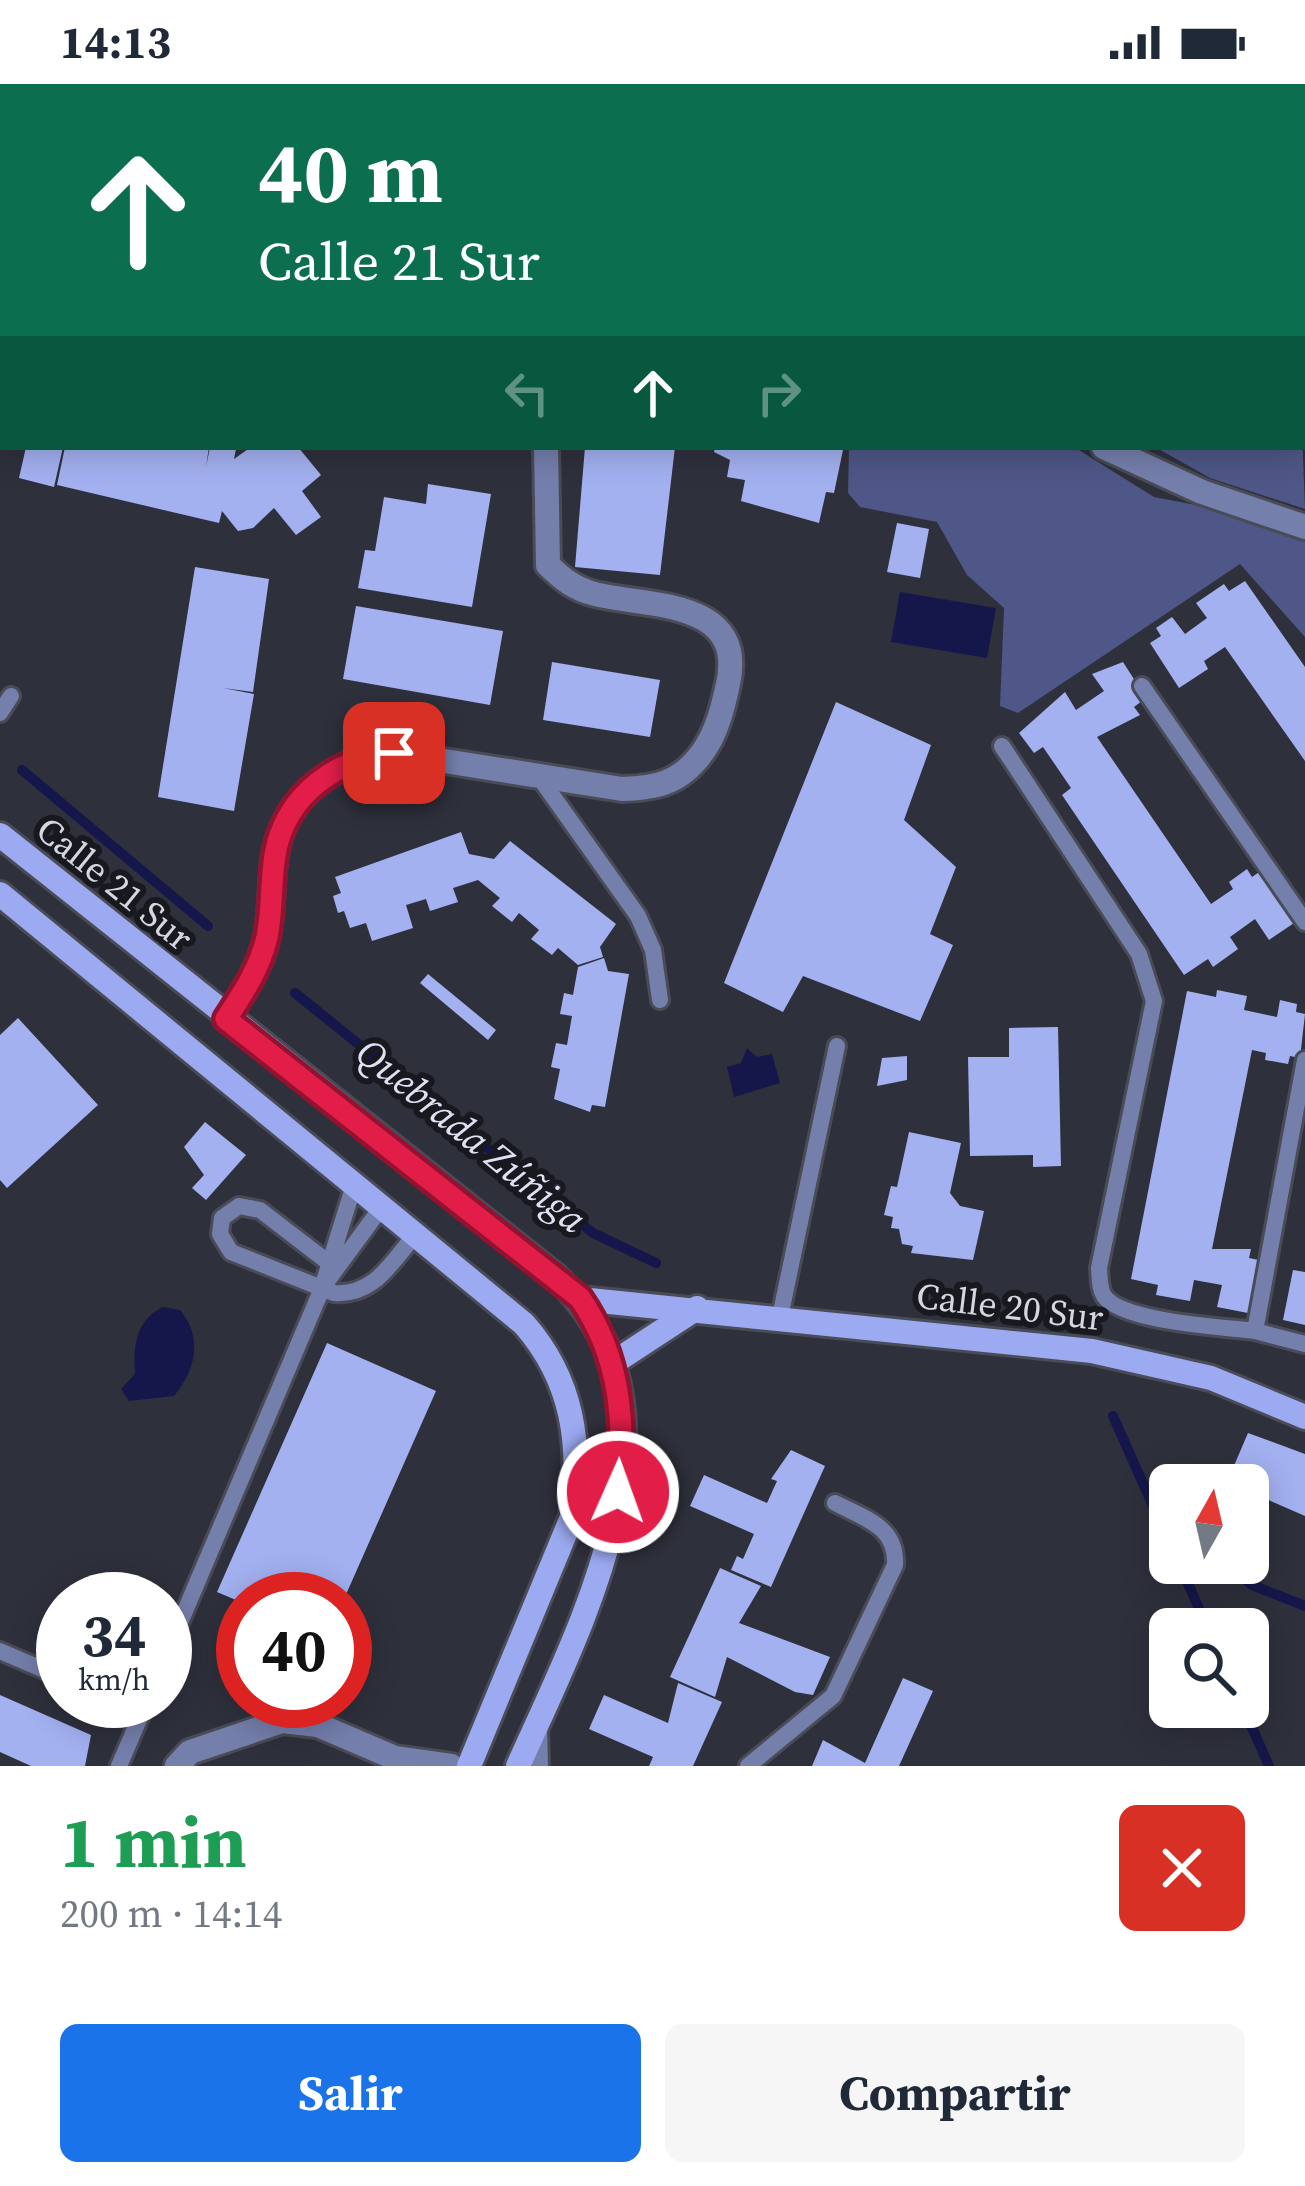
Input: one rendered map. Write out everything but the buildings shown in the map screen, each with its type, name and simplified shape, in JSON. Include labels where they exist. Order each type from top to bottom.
[{"type":"street","points":[[226,1019],[251,982],[267,937],[280,836],[297,804],[328,773],[360,756],[394,753],[622,789],[658,788],[683,775],[705,750],[730,674],[724,642],[703,617],[670,603],[595,594],[565,583],[548,565],[546,450]]},
{"type":"street","points":[[1111,450],[1202,492],[1305,526]]},
{"type":"street","name":"Calle 21 Sur","points":[[0,835],[580,1298]]},
{"type":"street","points":[[0,895],[524,1324],[551,1355],[575,1434],[578,1473],[572,1516],[469,1766]]},
{"type":"street","points":[[518,1766],[595,1596],[615,1517],[621,1467],[613,1363],[602,1331],[580,1298]]},
{"type":"street","name":"Calle 20 Sur","points":[[580,1298],[1152,1361],[1305,1417]]},
{"type":"street","points":[[613,1363],[697,1308]]},
{"type":"street","points":[[176,1766],[190,1752],[282,1721],[318,1725],[398,1762],[452,1766]]},
{"type":"lane","points":[[1142,686],[1305,922]]},
{"type":"lane","points":[[0,713],[11,696]]},
{"type":"lane","points":[[1002,746],[1139,954],[1154,1001],[1100,1268],[1101,1291],[1108,1302],[1132,1312],[1255,1331],[1305,1344]]},
{"type":"lane","points":[[537,774],[638,916],[653,950],[660,1000]]},
{"type":"lane","points":[[780,1317],[837,1046]]},
{"type":"lane","points":[[1255,1331],[1305,1060]]},
{"type":"lane","points":[[192,1594],[321,1291],[354,1185]]},
{"type":"lane","points":[[328,1263],[260,1210],[239,1206],[222,1219],[220,1234],[230,1252],[321,1291],[349,1294],[365,1289],[415,1235]]},
{"type":"lane","points":[[321,1291],[381,1208]]},
{"type":"lane","points":[[748,1766],[833,1696],[895,1565],[896,1545],[884,1528],[835,1503]]},
{"type":"lane","points":[[0,1651],[36,1666]]},
{"type":"lane","points":[[539,1720],[540,1766]]},
{"type":"lane","points":[[119,1766],[135,1728]]},
{"type":"shaded area","points":[[849,450],[1079,450],[1154,497],[1248,515],[1305,535],[1305,637],[1240,564],[1018,713],[1000,706],[1004,608],[967,575],[937,522],[860,507],[848,493]]},
{"type":"shaded area","points":[[1160,450],[1303,450],[1305,509],[1210,478]]},
{"type":"shaded area","points":[[900,592],[996,608],[987,658],[891,642]]},
{"type":"shaded area","points":[[747,1048],[757,1057],[772,1054],[780,1083],[734,1097],[727,1067],[741,1063]]},
{"type":"shaded area","points":[[163,1307],[180,1310],[187,1320],[194,1342],[192,1364],[174,1396],[129,1401],[121,1389],[135,1374],[138,1335],[147,1319]]},
{"type":"waterway","name":"Quebrada Zúñiga","points":[[22,770],[208,926]]},
{"type":"waterway","name":"Quebrada Zúñiga","points":[[295,993],[593,1233],[656,1263]]},
{"type":"waterway","name":"Quebrada Zúñiga","points":[[1113,1416],[1149,1497]]},
{"type":"waterway","name":"Quebrada Zúñiga","points":[[1188,1584],[1199,1608]]},
{"type":"waterway","points":[[1251,1584],[1305,1606]]},
{"type":"waterway","name":"Quebrada Zúñiga","points":[[1252,1728],[1269,1766]]},
{"type":"route","points":[[394,753],[360,756],[328,773],[297,804],[280,836],[267,937],[251,982],[226,1019],[580,1298],[602,1331],[613,1363],[620,1402],[618,1492]]}]
